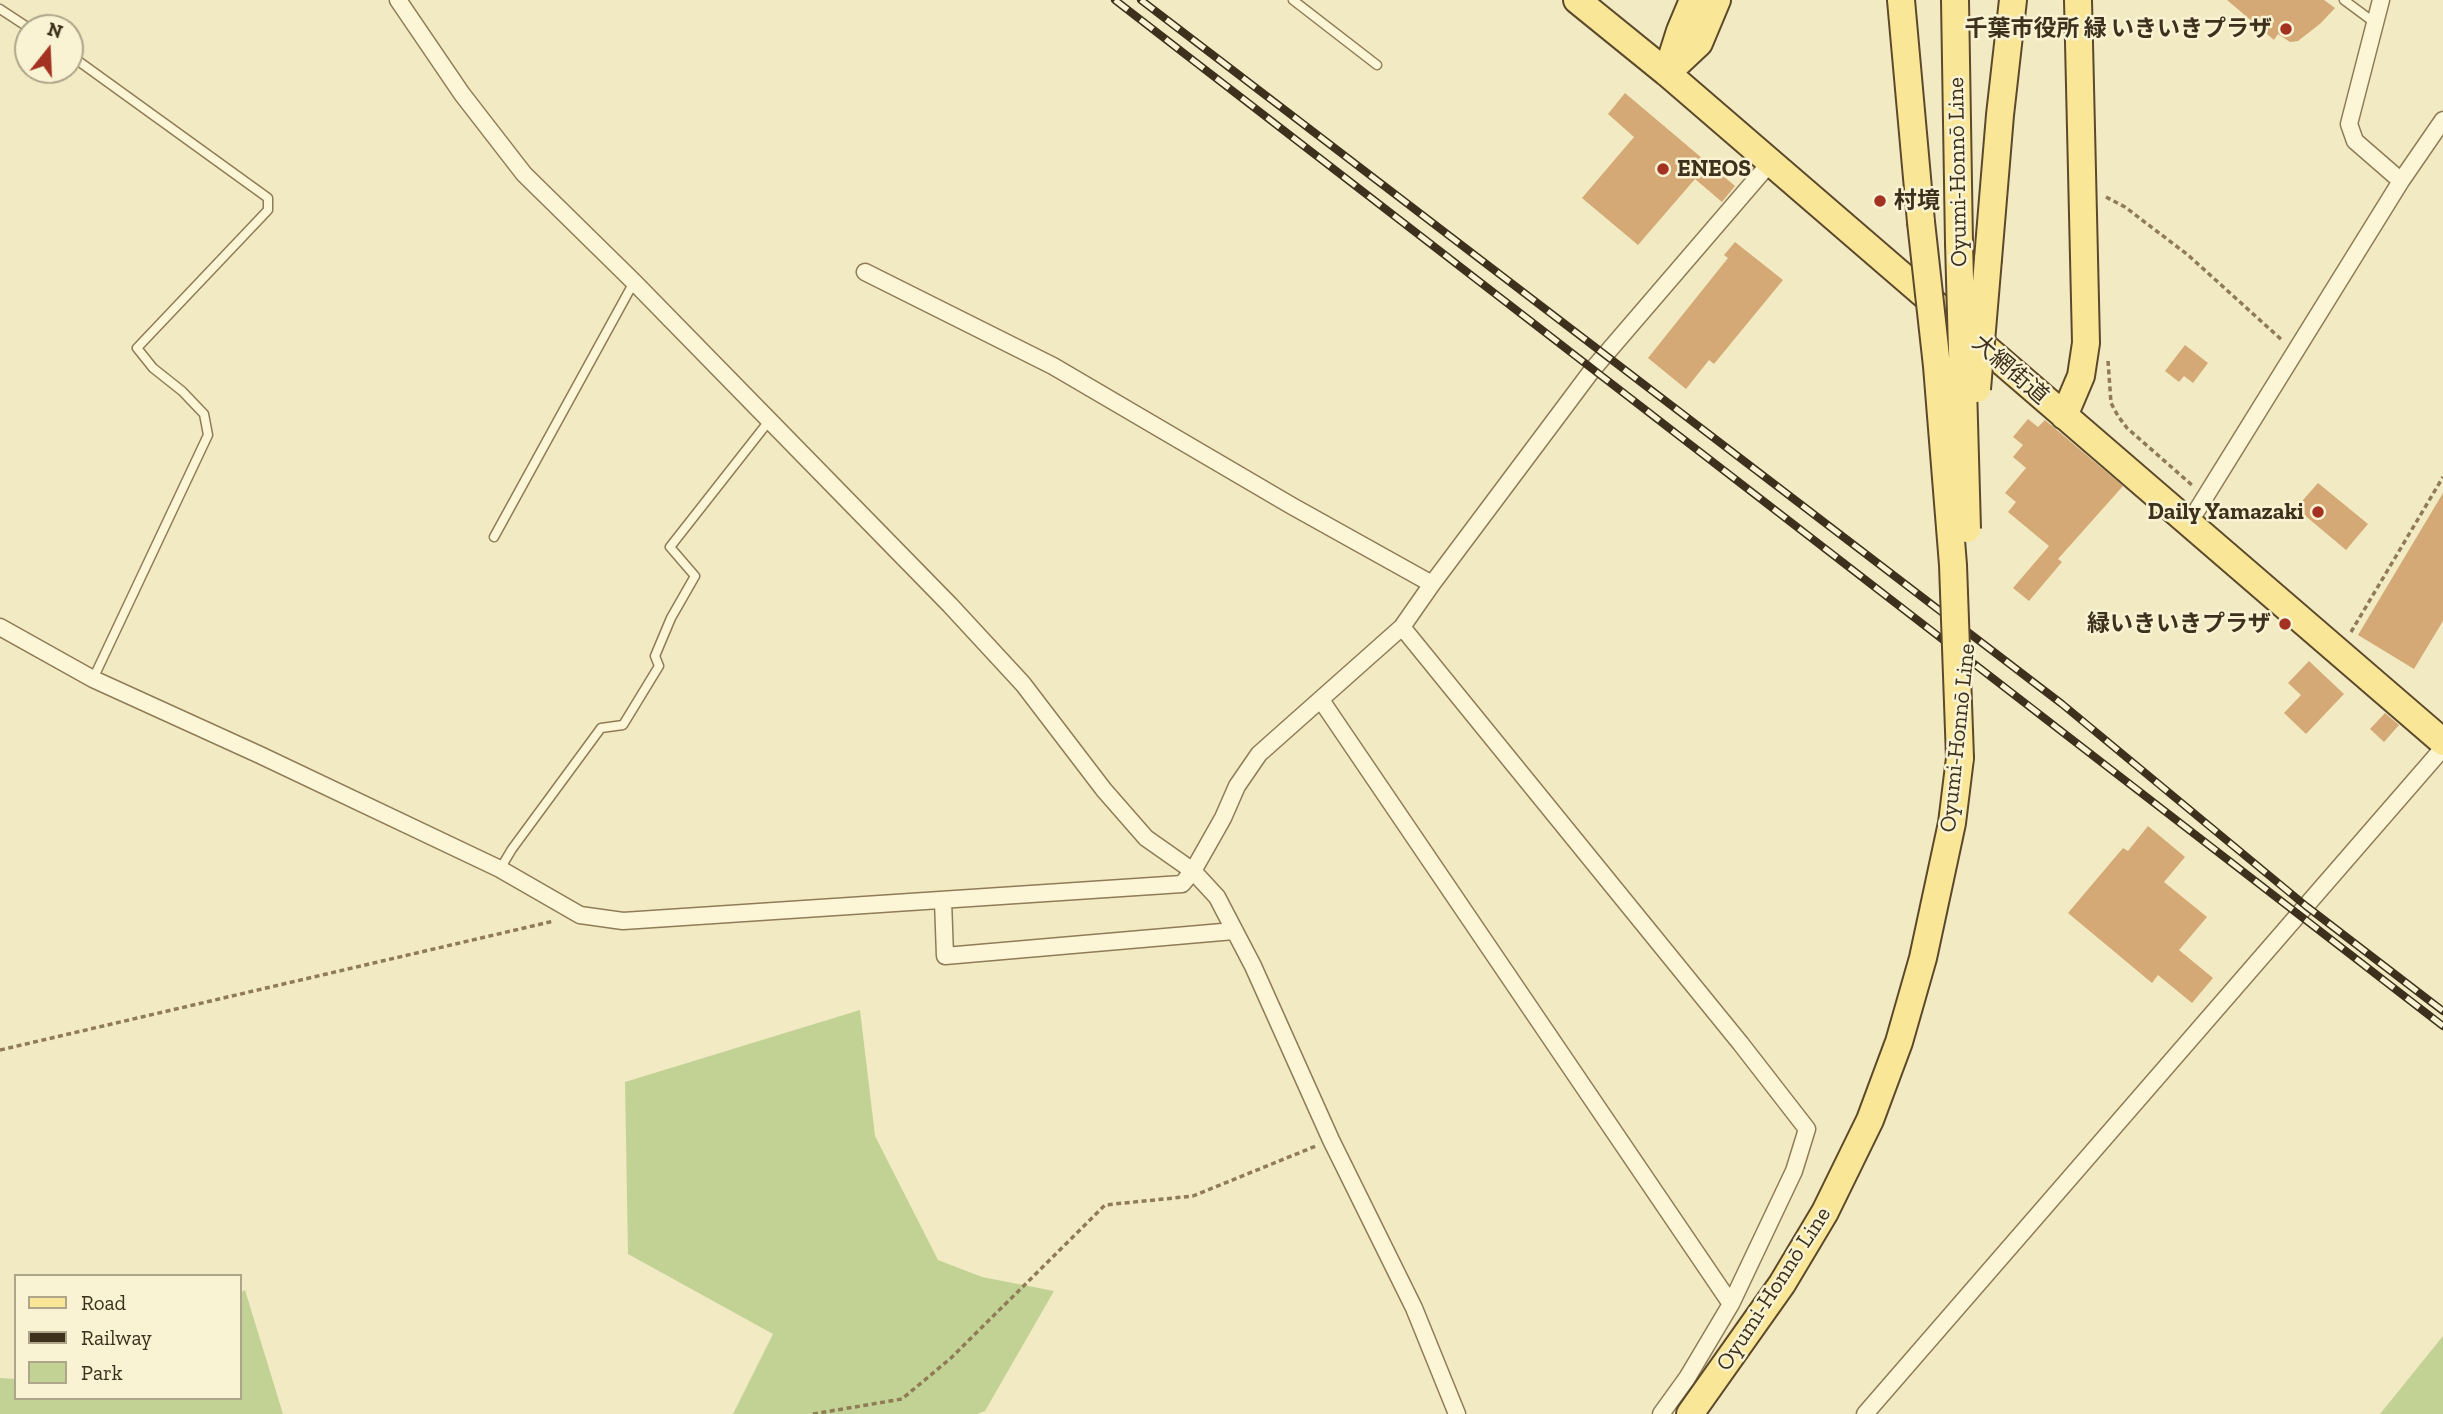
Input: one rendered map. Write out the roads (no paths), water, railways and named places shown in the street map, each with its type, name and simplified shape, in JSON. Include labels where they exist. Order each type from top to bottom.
[{"type":"main road","name":"大網街道","points":[[1577,0],[1667,74],[2443,742]]},
{"type":"main road","points":[[1667,74],[1680,30],[1693,0]]},
{"type":"main road","points":[[1667,74],[1699,43],[1717,0]]},
{"type":"main road","points":[[1901,0],[1937,366],[1953,565],[1960,758]]},
{"type":"main road","name":"Oyumi-Honnō Line","points":[[1690,1414],[1782,1284],[1825,1212],[1870,1120],[1899,1042],[1923,958],[1952,823],[1966,686],[1969,617],[1958,243],[1955,0]]},
{"type":"main road","points":[[1966,489],[2013,0]]},
{"type":"main road","points":[[2064,416],[2081,376],[2086,343],[2078,0]]},
{"type":"street","points":[[398,0],[462,94],[524,174],[634,282],[950,605],[1023,684],[1104,790],[1146,838],[1193,871],[1217,897],[1253,966],[1331,1140],[1414,1308],[1457,1414]]},
{"type":"street","points":[[2381,0],[2349,124],[2355,141],[2401,181]]},
{"type":"street","points":[[2189,523],[2401,181],[2443,120]]},
{"type":"street","points":[[0,627],[93,679],[500,869],[580,915],[623,921],[1182,884],[1193,871],[1223,818],[1237,786],[1259,754],[1402,627],[1593,369],[1770,163]]},
{"type":"street","points":[[865,272],[1053,366],[1292,506],[1432,584]]},
{"type":"street","points":[[1402,627],[1733,1033],[1807,1129],[1794,1171],[1731,1304],[1687,1378],[1661,1414]]},
{"type":"street","points":[[1321,700],[1731,1304]]},
{"type":"street","points":[[1865,1414],[2443,748]]},
{"type":"street","points":[[943,900],[945,956],[1234,931]]},
{"type":"lane","points":[[1293,0],[1377,65]]},
{"type":"lane","points":[[2344,0],[2375,23]]},
{"type":"lane","points":[[84,65],[268,198],[268,210],[137,348],[153,368],[182,391],[204,414],[208,435],[93,679]]},
{"type":"lane","points":[[494,537],[634,282]]},
{"type":"lane","points":[[500,869],[601,728],[623,725],[659,666],[655,656],[671,618],[695,576],[670,547],[769,420]]},
{"type":"railway","points":[[1115,0],[2443,1026]]},
{"type":"railway","points":[[1141,0],[2062,704],[2306,906],[2443,1011]]},
{"type":"place","name":"千葉市役所 緑 いきいきプラザ","points":[[2286,29]]},
{"type":"place","name":"ENEOS","points":[[1663,169]]},
{"type":"place","name":"村境","points":[[1880,201]]},
{"type":"place","name":"Daily Yamazaki","points":[[2318,512]]},
{"type":"place","name":"緑いきいきプラザ","points":[[2285,624]]}]
